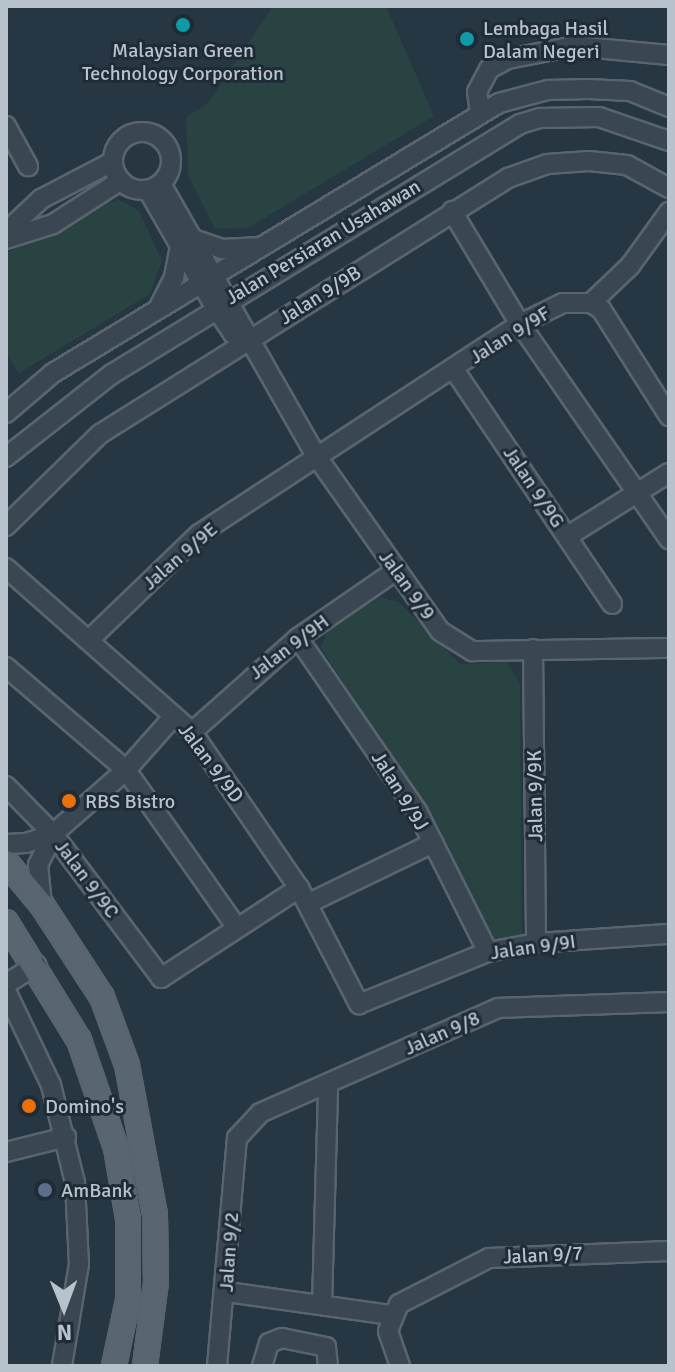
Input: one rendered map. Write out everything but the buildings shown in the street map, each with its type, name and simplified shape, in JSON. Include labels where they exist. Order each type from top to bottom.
[{"type":"main road","points":[[6,862],[42,905],[102,997],[144,1135],[155,1214],[156,1282],[145,1366]]},
{"type":"main road","points":[[6,922],[36,965],[94,1074],[124,1182],[128,1300],[114,1366]]},
{"type":"street","points":[[480,113],[477,92],[483,80],[489,69],[508,59],[574,46],[669,55]]},
{"type":"street","name":"Jalan Persiaran Usahawan","points":[[6,413],[53,373],[480,113],[511,98],[568,89],[630,91],[669,107]]},
{"type":"street","name":"Jalan Persiaran Usahawan","points":[[6,457],[112,374],[222,303],[529,121],[599,117],[669,141]]},
{"type":"street","points":[[6,126],[28,166]]},
{"type":"street","points":[[6,239],[53,224],[120,181],[155,187],[171,162],[169,149],[156,135],[128,135],[115,150],[112,162],[120,181]]},
{"type":"street","points":[[6,232],[41,199],[112,162]]},
{"type":"street","name":"Jalan 9/9B","points":[[6,526],[100,434],[222,357],[242,334],[267,329],[508,178],[547,164],[627,165],[669,188]]},
{"type":"street","name":"Jalan 9/9","points":[[155,187],[207,280],[317,457],[395,571],[454,643],[472,651],[669,648]]},
{"type":"street","points":[[452,211],[520,324],[669,539]]},
{"type":"street","points":[[669,212],[630,266],[591,303],[601,309],[669,416]]},
{"type":"street","points":[[156,311],[174,277],[186,243],[222,249],[264,246]]},
{"type":"street","points":[[242,334],[239,303],[254,283]]},
{"type":"street","name":"Jalan 9/9F","points":[[317,457],[455,371],[520,324],[563,303],[591,303]]},
{"type":"street","points":[[194,321],[211,317],[242,334]]},
{"type":"street","name":"Jalan 9/9G","points":[[455,371],[612,604]]},
{"type":"street","name":"Jalan 9/9E","points":[[90,639],[199,534],[317,457]]},
{"type":"street","points":[[568,536],[669,473]]},
{"type":"street","name":"Jalan 9/9D","points":[[6,568],[192,732],[304,895],[359,1004]]},
{"type":"street","name":"Jalan 9/9H","points":[[192,732],[298,638],[395,571]]},
{"type":"street","name":"Jalan 9/9J","points":[[298,638],[417,811],[488,952]]},
{"type":"street","name":"Jalan 9/9K","points":[[533,649],[536,943]]},
{"type":"street","points":[[6,667],[126,770],[237,928],[304,895],[433,843]]},
{"type":"street","points":[[42,905],[38,865],[53,834],[126,770],[174,716]]},
{"type":"street","name":"Jalan 9/9C","points":[[6,786],[53,834],[161,978],[237,928]]},
{"type":"street","points":[[6,844],[53,834]]},
{"type":"street","name":"Jalan 9/9I","points":[[359,1004],[488,952],[536,943],[669,934]]},
{"type":"street","points":[[6,984],[36,965]]},
{"type":"street","points":[[6,991],[51,1085],[66,1137],[78,1204],[79,1264],[62,1366]]},
{"type":"street","name":"Jalan 9/8","points":[[237,1138],[260,1113],[508,1005],[669,1002]]},
{"type":"street","points":[[322,1305],[328,1084]]},
{"type":"street","points":[[6,1152],[66,1137]]},
{"type":"street","name":"Jalan 9/2","points":[[217,1366],[227,1292],[237,1138]]},
{"type":"street","name":"Jalan 9/7","points":[[391,1315],[399,1304],[489,1258],[669,1251]]},
{"type":"street","points":[[227,1292],[391,1315],[388,1331],[393,1364]]},
{"type":"street","points":[[262,1366],[269,1343],[282,1338],[326,1347],[328,1366]]},
{"type":"green space","points":[[273,6],[386,6],[434,116],[248,228],[215,229],[188,175],[186,117],[208,103]]},
{"type":"green space","points":[[118,199],[139,211],[162,261],[150,294],[19,373],[6,354],[6,253]]},
{"type":"green space","points":[[380,597],[400,603],[460,664],[507,662],[520,684],[522,936],[496,941],[430,817],[321,648],[327,631]]},
{"type":"place","name":"Malaysian Green Technology Corporation","points":[[183,25]]},
{"type":"place","name":"Lembaga Hasil Dalam Negeri","points":[[467,39]]},
{"type":"place","name":"RBS Bistro","points":[[69,801]]},
{"type":"place","name":"Domino's","points":[[29,1106]]},
{"type":"place","name":"AmBank","points":[[45,1190]]}]
